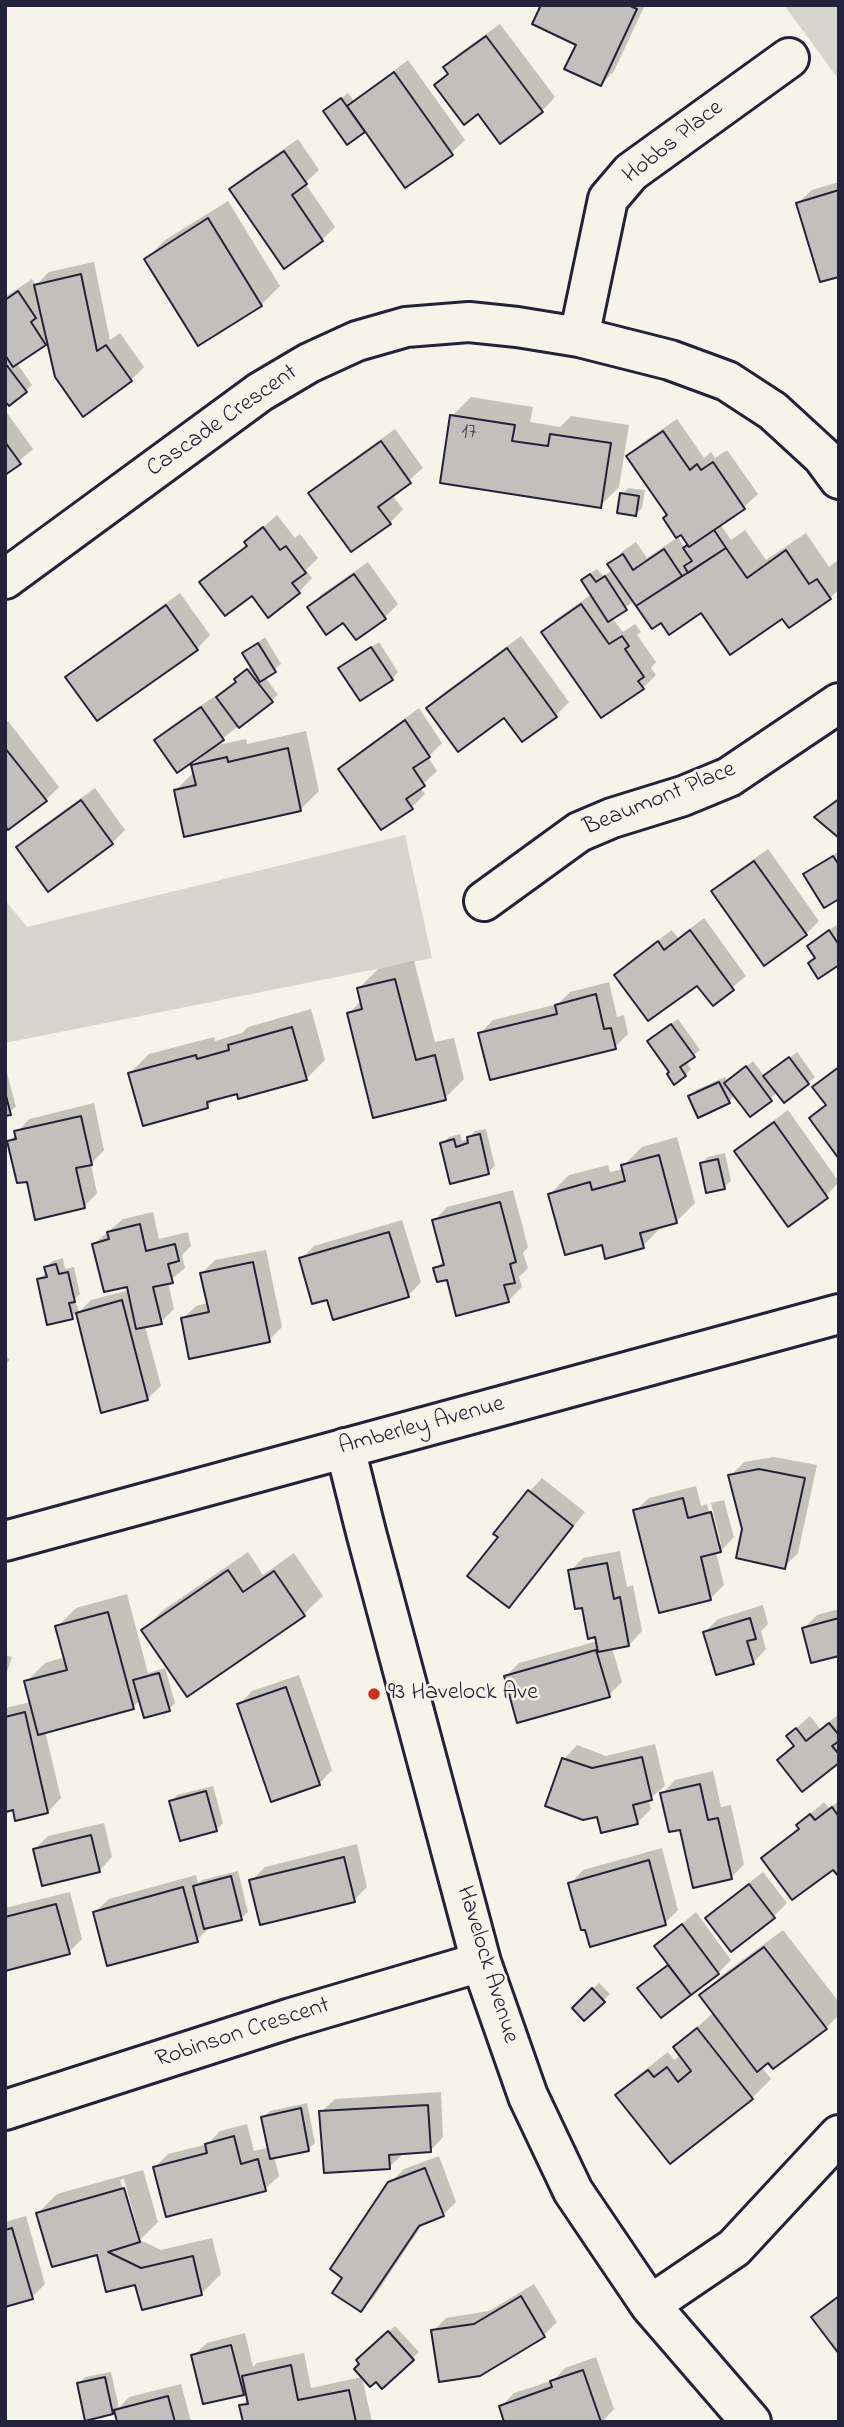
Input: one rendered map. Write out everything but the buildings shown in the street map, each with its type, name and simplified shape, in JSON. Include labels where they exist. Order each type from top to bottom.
[{"type":"street","name":"Hobbs Place","points":[[579,337],[608,199],[631,172],[789,58]]},
{"type":"street","name":"Cascade Crescent","points":[[5,579],[260,392],[309,363],[357,341],[406,327],[468,322],[579,337],[670,360],[727,381],[773,411],[822,456],[839,479]]},
{"type":"street","name":"Beaumont Place","points":[[484,901],[579,832],[729,777],[839,702]]},
{"type":"street","name":"Amberley Avenue","points":[[5,1541],[839,1314]]},
{"type":"street","name":"Havelock Avenue","points":[[345,1448],[481,1962],[528,2096],[573,2191],[650,2305],[751,2422]]},
{"type":"street","name":"Robinson Crescent","points":[[5,2110],[291,2018],[481,1962]]},
{"type":"street","points":[[650,2305],[734,2248],[839,2135]]},
{"type":"shaded area","points":[[784,5],[839,5],[839,80]]},
{"type":"shaded area","points":[[405,835],[432,958],[5,1043],[5,900],[27,927]]},
{"type":"place","name":"93 Havelock Ave","points":[[374,1694]]}]
